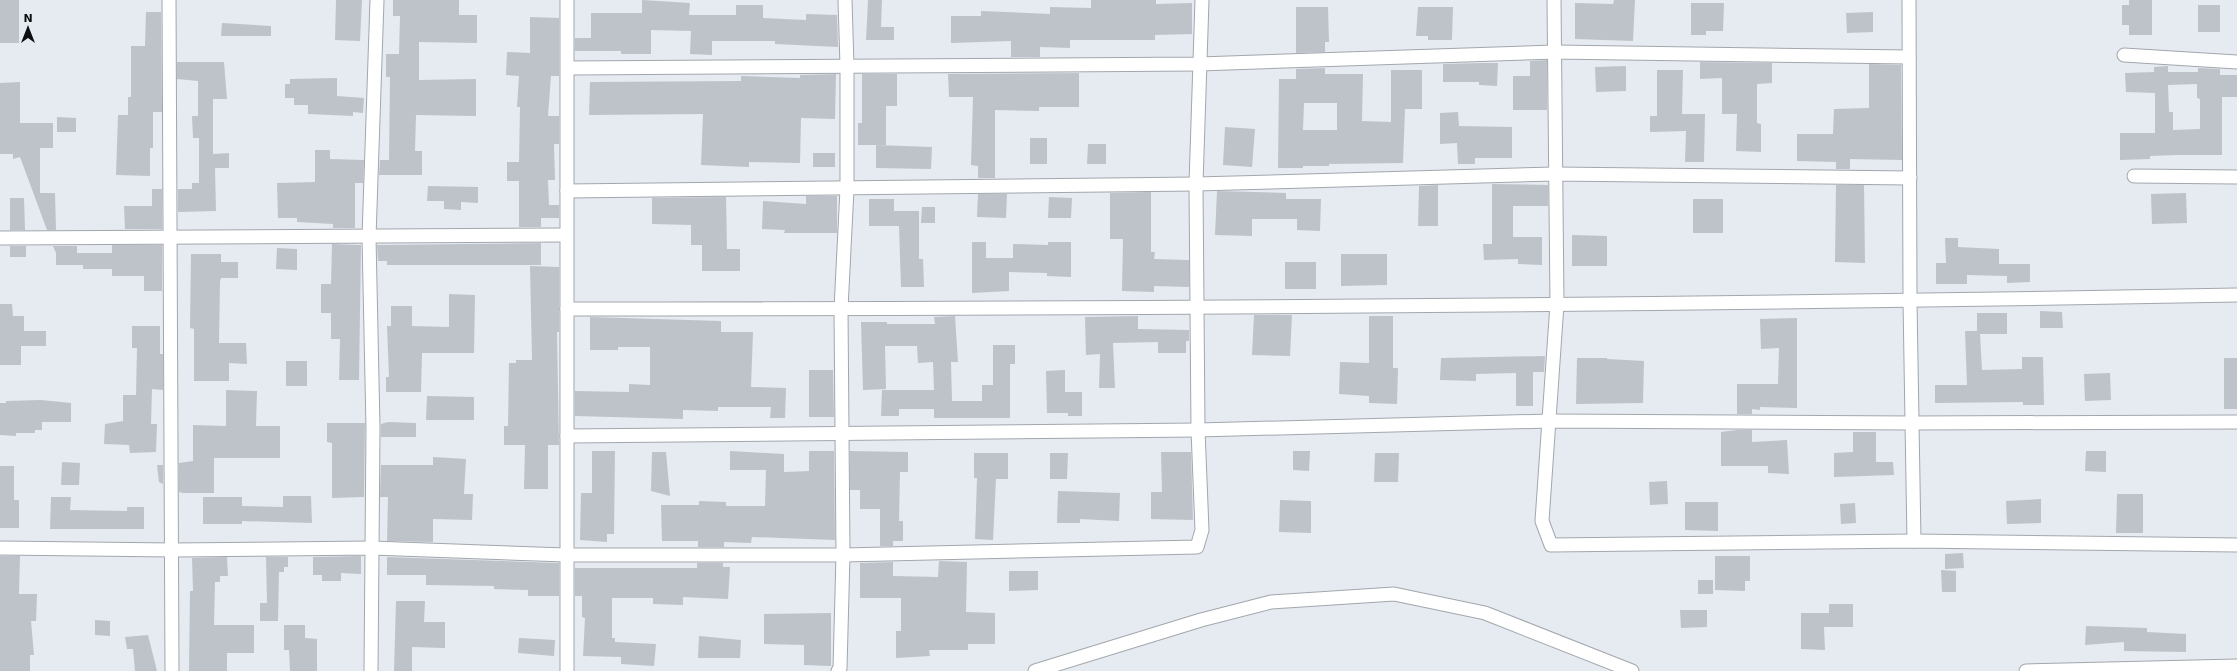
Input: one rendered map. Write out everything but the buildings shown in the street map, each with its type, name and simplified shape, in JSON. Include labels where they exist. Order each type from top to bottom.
[{"type":"street","points":[[169,0],[173,550],[172,671]]},
{"type":"street","points":[[371,671],[373,428],[369,237],[377,0]]},
{"type":"street","points":[[567,0],[567,191],[565,235],[567,309],[567,671]]},
{"type":"street","points":[[838,671],[840,668],[843,555],[841,309],[847,189],[847,66],[844,0]]},
{"type":"street","points":[[0,548],[173,550],[372,548],[566,555],[843,555],[1197,547],[1202,530],[1198,430],[1196,184],[1202,0]]},
{"type":"street","points":[[1554,0],[1554,174],[1557,304],[1542,521],[1550,545],[1914,541],[2237,545]]},
{"type":"street","points":[[1909,0],[1910,301],[1914,541]]},
{"type":"street","points":[[568,68],[1199,64],[1555,52],[1909,57]]},
{"type":"street","points":[[2124,56],[2237,62]]},
{"type":"street","points":[[567,191],[1196,184],[1554,174],[1910,178]]},
{"type":"street","points":[[2134,176],[2237,177]]},
{"type":"street","points":[[0,238],[565,235]]},
{"type":"street","points":[[567,309],[841,309],[1557,304],[1910,301],[2237,295]]},
{"type":"street","points":[[567,436],[841,435],[1198,430],[1550,421],[1912,423],[2237,422]]},
{"type":"street","points":[[1035,671],[1201,620],[1271,602],[1394,594],[1484,613],[1632,671]]},
{"type":"street","points":[[2026,671],[2237,666]]}]
